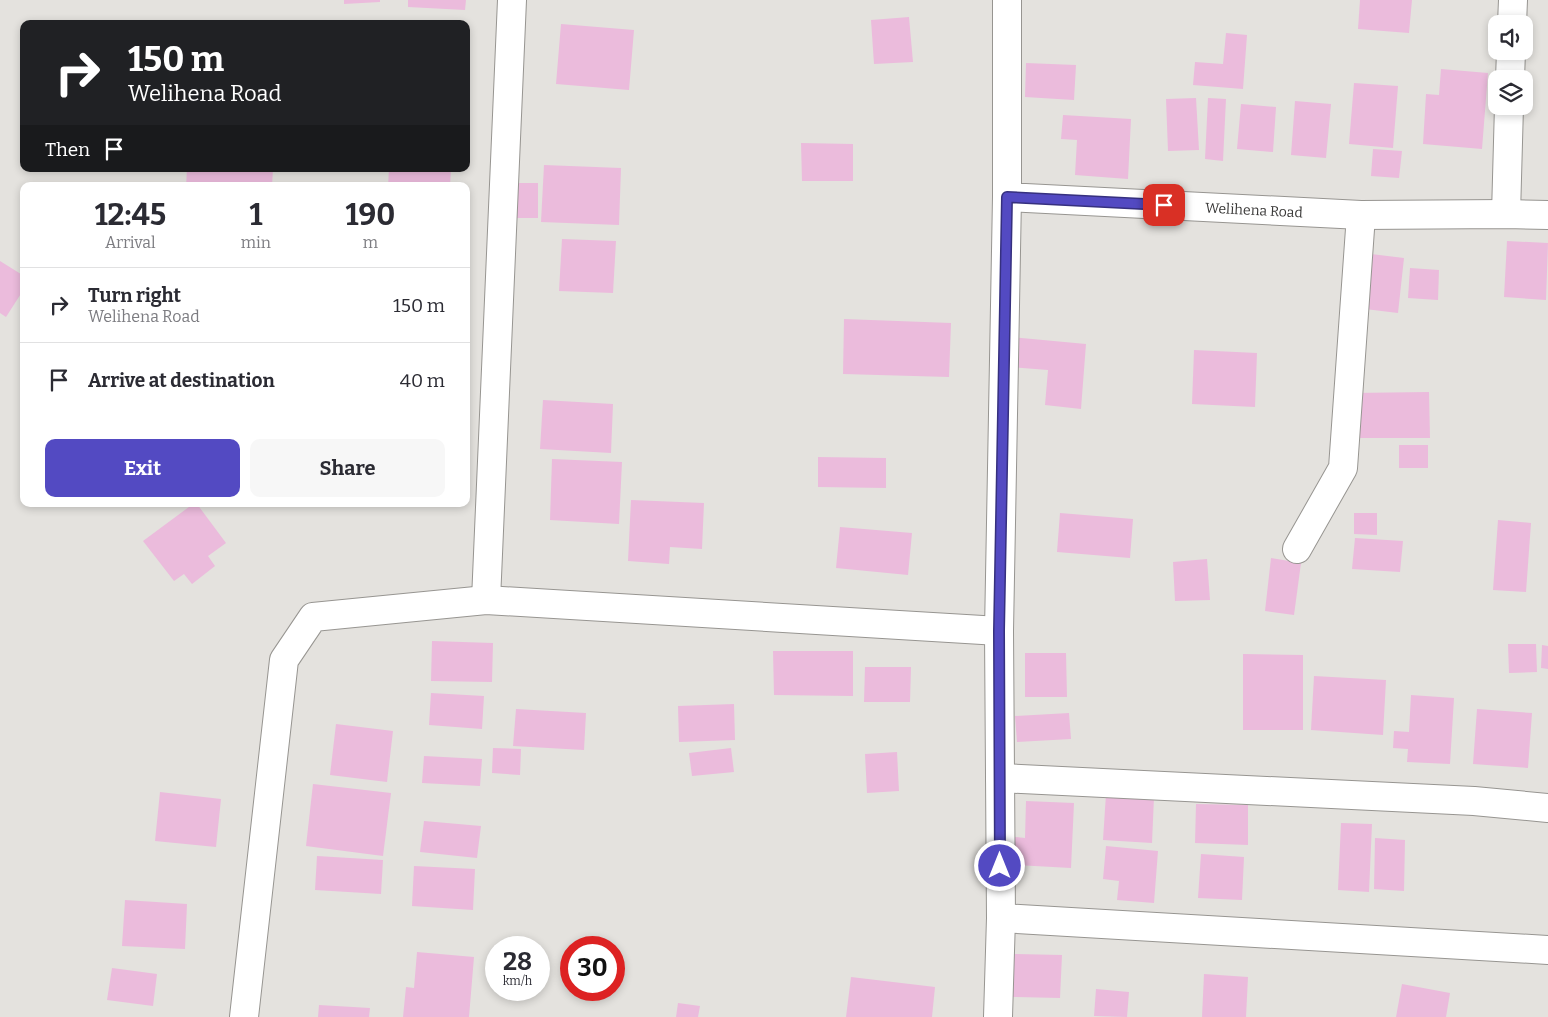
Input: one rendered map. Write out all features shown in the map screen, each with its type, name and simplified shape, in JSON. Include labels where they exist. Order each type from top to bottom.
[{"type":"street","points":[[486,600],[512,0]]},
{"type":"street","points":[[998,1017],[1001,918],[999,631],[1007,197],[1007,0]]},
{"type":"street","points":[[1512,15],[1513,0]]},
{"type":"street","points":[[1506,214],[1509,115]]},
{"type":"street","name":"Welihena Road","points":[[1007,197],[1361,216],[1548,215]]},
{"type":"street","points":[[1297,549],[1343,468],[1361,216]]},
{"type":"street","points":[[244,1017],[284,660],[313,617],[486,600],[999,631]]},
{"type":"street","points":[[1000,778],[1474,801],[1548,808]]},
{"type":"street","points":[[1001,918],[1548,950]]},
{"type":"building","points":[[344,0],[380,0],[380,2],[344,4]]},
{"type":"building","points":[[408,0],[466,0],[465,10],[408,7]]},
{"type":"building","points":[[1360,0],[1412,0],[1409,33],[1358,29]]},
{"type":"building","points":[[909,17],[913,62],[874,64],[871,20]]},
{"type":"building","points":[[561,24],[634,30],[629,90],[556,84]]},
{"type":"building","points":[[1226,33],[1247,35],[1243,89],[1193,85],[1195,62],[1223,64]]},
{"type":"building","points":[[1026,63],[1076,65],[1074,100],[1025,97]]},
{"type":"building","points":[[1441,69],[1488,73],[1482,149],[1423,144],[1426,94],[1439,95]]},
{"type":"building","points":[[1354,83],[1398,86],[1393,148],[1349,144]]},
{"type":"building","points":[[1196,98],[1199,150],[1168,151],[1166,99]]},
{"type":"building","points":[[1208,98],[1226,99],[1223,161],[1205,159]]},
{"type":"building","points":[[1295,101],[1331,104],[1326,158],[1291,155]]},
{"type":"building","points":[[1241,104],[1276,107],[1273,152],[1237,149]]},
{"type":"building","points":[[1063,115],[1131,119],[1128,179],[1075,175],[1077,140],[1061,139]]},
{"type":"building","points":[[801,143],[853,144],[853,181],[802,181]]},
{"type":"building","points":[[1373,149],[1402,151],[1399,178],[1371,176]]},
{"type":"building","points":[[544,165],[621,168],[619,225],[541,222]]},
{"type":"building","points":[[187,172],[273,172],[272,182],[186,182]]},
{"type":"building","points":[[389,172],[451,172],[450,182],[388,182]]},
{"type":"building","points":[[511,183],[538,183],[538,218],[510,218]]},
{"type":"building","points":[[562,239],[616,241],[613,293],[559,291]]},
{"type":"building","points":[[1507,241],[1548,243],[1546,300],[1504,297]]},
{"type":"building","points":[[1371,254],[1404,258],[1398,313],[1365,309]]},
{"type":"building","points":[[0,261],[20,274],[20,295],[6,317],[0,313]]},
{"type":"building","points":[[1410,268],[1439,270],[1438,300],[1408,298]]},
{"type":"building","points":[[844,319],[951,323],[949,377],[843,374]]},
{"type":"building","points":[[1012,337],[1086,344],[1081,409],[1045,405],[1048,370],[1009,367]]},
{"type":"building","points":[[1194,350],[1257,353],[1255,407],[1192,404]]},
{"type":"building","points":[[1429,392],[1430,438],[1352,438],[1351,393]]},
{"type":"building","points":[[543,400],[613,404],[611,453],[540,449]]},
{"type":"building","points":[[1399,445],[1428,445],[1428,468],[1399,468]]},
{"type":"building","points":[[818,457],[886,458],[886,488],[818,487]]},
{"type":"building","points":[[552,459],[622,462],[619,524],[550,520]]},
{"type":"building","points":[[631,500],[704,503],[702,549],[670,547],[669,564],[628,561]]},
{"type":"building","points":[[189,507],[199,507],[226,543],[208,556],[215,566],[192,584],[184,574],[174,581],[143,541]]},
{"type":"building","points":[[1060,513],[1133,519],[1130,558],[1057,552]]},
{"type":"building","points":[[1354,513],[1377,513],[1377,535],[1354,534]]},
{"type":"building","points":[[1498,520],[1531,523],[1526,592],[1493,590]]},
{"type":"building","points":[[840,527],[912,533],[908,575],[836,568]]},
{"type":"building","points":[[1355,538],[1403,541],[1400,572],[1352,569]]},
{"type":"building","points":[[1271,558],[1301,563],[1294,615],[1265,611]]},
{"type":"building","points":[[1207,559],[1210,600],[1175,601],[1173,562]]},
{"type":"building","points":[[432,641],[493,643],[492,682],[431,681]]},
{"type":"building","points":[[1508,644],[1536,644],[1537,672],[1509,673]]},
{"type":"building","points":[[1542,645],[1548,646],[1548,669],[1541,668]]},
{"type":"building","points":[[773,651],[853,651],[853,696],[774,695]]},
{"type":"building","points":[[1025,653],[1066,653],[1067,697],[1025,697]]},
{"type":"building","points":[[1243,654],[1303,655],[1303,730],[1243,730]]},
{"type":"building","points":[[865,667],[911,667],[910,702],[864,702]]},
{"type":"building","points":[[1314,676],[1386,680],[1383,735],[1311,730]]},
{"type":"building","points":[[431,693],[484,696],[482,729],[429,725]]},
{"type":"building","points":[[1411,695],[1454,698],[1450,764],[1407,762],[1408,749],[1393,748],[1394,731],[1409,732]]},
{"type":"building","points":[[734,704],[735,740],[679,742],[678,706]]},
{"type":"building","points":[[516,709],[586,713],[584,750],[513,746]]},
{"type":"building","points":[[1477,709],[1532,713],[1528,768],[1473,764]]},
{"type":"building","points":[[1069,713],[1071,739],[1017,742],[1015,716]]},
{"type":"building","points":[[336,724],[393,731],[387,782],[330,775]]},
{"type":"building","points":[[493,748],[521,749],[520,775],[492,773]]},
{"type":"building","points":[[731,748],[734,772],[692,776],[689,753]]},
{"type":"building","points":[[897,752],[899,791],[867,793],[865,754]]},
{"type":"building","points":[[424,756],[482,759],[480,786],[422,783]]},
{"type":"building","points":[[313,784],[391,793],[383,856],[306,846]]},
{"type":"building","points":[[160,792],[221,799],[216,847],[155,841]]},
{"type":"building","points":[[1106,794],[1154,797],[1152,843],[1103,840]]},
{"type":"building","points":[[1026,801],[1074,803],[1071,868],[1014,865],[1015,837],[1025,838]]},
{"type":"building","points":[[1196,804],[1248,805],[1248,845],[1195,843]]},
{"type":"building","points":[[424,821],[481,826],[477,858],[420,852]]},
{"type":"building","points":[[1341,823],[1372,824],[1369,892],[1338,890]]},
{"type":"building","points":[[1375,838],[1405,840],[1404,891],[1374,889]]},
{"type":"building","points":[[1106,846],[1158,851],[1154,903],[1117,900],[1119,881],[1103,879]]},
{"type":"building","points":[[1201,854],[1244,857],[1242,900],[1198,898]]},
{"type":"building","points":[[317,856],[383,860],[381,894],[315,890]]},
{"type":"building","points":[[414,866],[475,869],[473,910],[412,906]]},
{"type":"building","points":[[125,900],[187,904],[185,949],[122,946]]},
{"type":"building","points":[[417,952],[474,957],[469,1017],[403,1017],[406,987],[414,988]]},
{"type":"building","points":[[1014,954],[1062,955],[1060,998],[1013,997]]},
{"type":"building","points":[[112,968],[157,974],[153,1006],[107,1000]]},
{"type":"building","points":[[1204,974],[1248,977],[1246,1017],[1202,1017]]},
{"type":"building","points":[[851,977],[935,987],[932,1017],[846,1017]]},
{"type":"building","points":[[1402,984],[1450,993],[1446,1017],[1396,1017]]},
{"type":"building","points":[[1096,989],[1129,992],[1127,1017],[1094,1016]]},
{"type":"building","points":[[678,1003],[700,1006],[698,1017],[676,1017]]},
{"type":"building","points":[[319,1005],[370,1008],[369,1017],[318,1017]]},
{"type":"route","points":[[1000,866],[999,631],[1007,197],[1164,205]]}]
